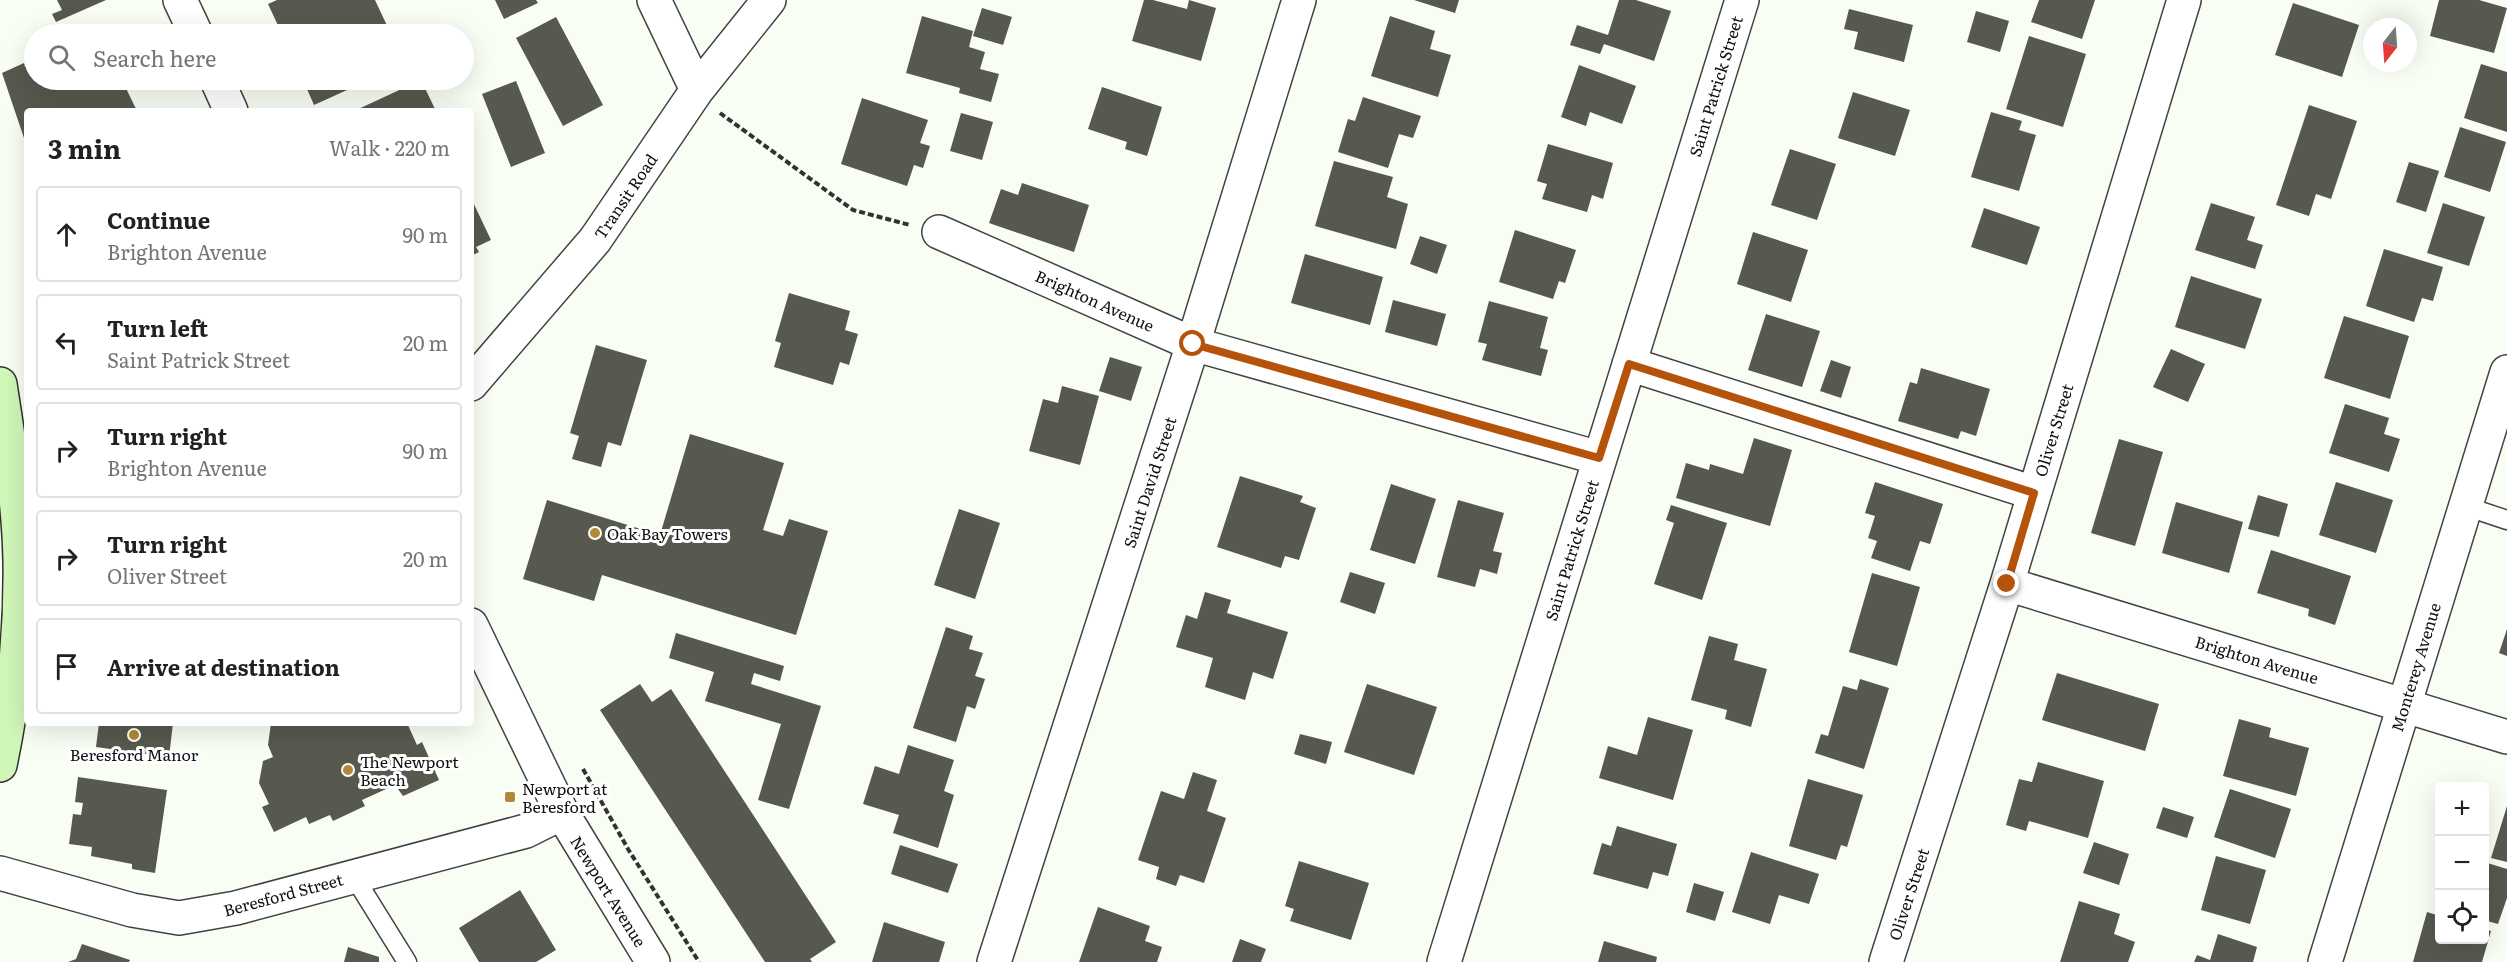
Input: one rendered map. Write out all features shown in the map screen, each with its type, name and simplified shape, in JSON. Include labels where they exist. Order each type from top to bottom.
[{"type":"main road","points":[[0,384],[13,476],[20,562],[14,665],[0,765]]},
{"type":"street","points":[[180,0],[191,24]]},
{"type":"street","points":[[654,0],[697,90]]},
{"type":"street","name":"Transit Road","points":[[474,381],[595,240],[697,90],[769,0]]},
{"type":"street","name":"Saint David Street","points":[[994,962],[1193,344],[1299,0]]},
{"type":"street","name":"Saint Patrick Street","points":[[1444,962],[1742,0]]},
{"type":"street","name":"Oliver Street","points":[[1886,962],[2007,584],[2184,0]]},
{"type":"street","points":[[222,90],[230,108]]},
{"type":"street","name":"Brighton Avenue","points":[[939,232],[1193,344],[1599,458]]},
{"type":"street","points":[[1629,364],[2034,493]]},
{"type":"street","name":"Monterey Avenue","points":[[2325,962],[2507,372]]},
{"type":"street","name":"Brighton Avenue","points":[[2007,584],[2404,703],[2507,737]]},
{"type":"street","name":"Newport Avenue","points":[[474,631],[562,813],[653,962]]},
{"type":"street","name":"Beresford Street","points":[[0,873],[132,910],[179,918],[236,908],[353,875],[526,831],[562,813]]},
{"type":"lane","points":[[2464,506],[2507,519]]},
{"type":"lane","points":[[353,875],[407,962]]},
{"type":"path","points":[[697,90],[721,114],[853,210],[939,232]]},
{"type":"path","points":[[583,770],[628,849],[699,962]]},
{"type":"building","points":[[57,0],[106,0],[56,22],[52,14],[62,10]]},
{"type":"building","points":[[277,0],[375,0],[386,24],[277,24],[268,4]]},
{"type":"building","points":[[495,0],[536,0],[538,3],[504,19]]},
{"type":"building","points":[[1144,0],[1153,0],[1187,9],[1189,0],[1216,8],[1201,61],[1132,41]]},
{"type":"building","points":[[1414,0],[1459,0],[1455,13]]},
{"type":"building","points":[[1619,0],[1636,0],[1671,11],[1654,61],[1604,44],[1600,54],[1570,45],[1577,25],[1608,35]]},
{"type":"building","points":[[2039,0],[2095,0],[2082,39],[2031,22]]},
{"type":"building","points":[[2439,0],[2479,0],[2507,8],[2494,53],[2430,36]]},
{"type":"building","points":[[2293,3],[2359,25],[2342,77],[2275,55]]},
{"type":"building","points":[[982,8],[1012,17],[1003,45],[973,36]]},
{"type":"building","points":[[1849,9],[1913,25],[1904,62],[1854,49],[1858,32],[1844,29]]},
{"type":"building","points":[[1976,11],[2009,21],[2000,52],[1967,42]]},
{"type":"building","points":[[922,16],[973,31],[969,47],[985,52],[980,69],[999,74],[991,102],[959,93],[960,88],[906,73]]},
{"type":"building","points":[[1390,16],[1435,31],[1430,49],[1451,55],[1438,97],[1371,76]]},
{"type":"building","points":[[556,17],[603,105],[563,126],[516,38]]},
{"type":"building","points":[[2029,36],[2086,54],[2063,127],[2006,109]]},
{"type":"building","points":[[24,63],[24,90],[127,90],[136,108],[24,108],[24,138],[2,73]]},
{"type":"building","points":[[2481,64],[2507,72],[2507,132],[2464,118]]},
{"type":"building","points":[[1579,65],[1636,86],[1622,124],[1590,112],[1586,126],[1561,117]]},
{"type":"building","points":[[516,81],[545,153],[511,167],[482,94]]},
{"type":"building","points":[[1102,87],[1162,107],[1147,156],[1125,149],[1127,142],[1088,129]]},
{"type":"building","points":[[307,90],[347,90],[314,105]]},
{"type":"building","points":[[399,90],[426,90],[435,108],[360,108]]},
{"type":"building","points":[[1853,92],[1910,110],[1895,156],[1838,138]]},
{"type":"building","points":[[1363,97],[1421,116],[1413,138],[1399,134],[1388,168],[1338,152],[1348,119],[1355,121]]},
{"type":"building","points":[[862,98],[928,120],[920,143],[930,146],[923,168],[914,165],[907,186],[841,164]]},
{"type":"building","points":[[2309,105],[2357,121],[2331,199],[2316,194],[2309,216],[2276,205]]},
{"type":"building","points":[[1991,112],[2022,121],[2019,130],[2036,135],[2019,191],[1971,177]]},
{"type":"building","points":[[961,113],[993,122],[982,160],[950,151]]},
{"type":"building","points":[[2460,127],[2506,142],[2490,192],[2444,177]]},
{"type":"building","points":[[1548,144],[1613,163],[1603,199],[1592,195],[1587,212],[1542,199],[1547,184],[1537,181]]},
{"type":"building","points":[[1790,149],[1836,164],[1817,220],[1771,205]]},
{"type":"building","points":[[1334,161],[1393,177],[1387,197],[1408,204],[1396,249],[1315,226]]},
{"type":"building","points":[[2409,162],[2439,171],[2426,212],[2396,202]]},
{"type":"building","points":[[1022,183],[1089,205],[1074,252],[989,223],[1001,189],[1018,195]]},
{"type":"building","points":[[2211,203],[2255,217],[2247,240],[2263,245],[2255,269],[2195,250]]},
{"type":"building","points":[[2443,203],[2485,217],[2469,266],[2427,253]]},
{"type":"building","points":[[474,204],[491,240],[476,247],[479,252],[474,254]]},
{"type":"building","points":[[1984,208],[2040,227],[2027,265],[1971,247]]},
{"type":"building","points":[[1515,230],[1576,250],[1565,283],[1559,281],[1553,299],[1499,282]]},
{"type":"building","points":[[1753,232],[1808,250],[1791,302],[1737,284]]},
{"type":"building","points":[[1420,236],[1447,245],[1437,274],[1410,264]]},
{"type":"building","points":[[2384,249],[2443,267],[2433,301],[2422,298],[2414,322],[2366,306]]},
{"type":"building","points":[[1305,254],[1383,277],[1370,325],[1291,303]]},
{"type":"building","points":[[2191,276],[2262,299],[2245,349],[2175,327]]},
{"type":"building","points":[[789,293],[850,311],[845,330],[858,334],[849,365],[840,362],[833,385],[774,367],[781,343],[775,341]]},
{"type":"building","points":[[1393,300],[1446,314],[1437,346],[1385,332]]},
{"type":"building","points":[[1489,301],[1548,317],[1540,348],[1548,350],[1541,376],[1482,360],[1487,344],[1478,342]]},
{"type":"building","points":[[1766,314],[1820,331],[1802,387],[1748,370]]},
{"type":"building","points":[[2344,316],[2409,336],[2390,399],[2324,378]]},
{"type":"building","points":[[596,345],[647,360],[621,446],[608,442],[601,467],[572,459],[579,436],[570,433]]},
{"type":"building","points":[[2171,349],[2205,364],[2188,402],[2153,387]]},
{"type":"building","points":[[1110,357],[1142,367],[1131,401],[1099,391]]},
{"type":"building","points":[[1831,360],[1851,367],[1841,398],[1820,391]]},
{"type":"building","points":[[1921,368],[1990,389],[1976,436],[1961,431],[1958,439],[1898,421],[1910,382],[1917,384]]},
{"type":"building","points":[[1062,386],[1099,396],[1080,465],[1029,451],[1043,399],[1058,403]]},
{"type":"building","points":[[2345,404],[2389,418],[2384,434],[2400,439],[2389,472],[2329,453]]},
{"type":"building","name":"Oak Bay Towers","points":[[690,434],[784,463],[763,530],[783,536],[789,519],[828,531],[796,635],[602,575],[594,601],[523,579],[547,500],[660,535]]},
{"type":"building","points":[[1754,438],[1792,450],[1770,526],[1676,498],[1686,463],[1709,470],[1710,464],[1743,474]]},
{"type":"building","points":[[2119,439],[2163,452],[2135,546],[2091,533]]},
{"type":"building","points":[[1240,476],[1303,496],[1300,502],[1316,508],[1299,560],[1285,556],[1281,568],[1217,547]]},
{"type":"building","points":[[1875,482],[1943,504],[1930,544],[1920,541],[1910,571],[1871,558],[1877,541],[1868,538],[1875,516],[1865,513]]},
{"type":"building","points":[[2336,482],[2393,500],[2376,553],[2319,535]]},
{"type":"building","points":[[1391,484],[1436,499],[1415,564],[1370,550]]},
{"type":"building","points":[[2258,495],[2288,504],[2279,537],[2248,529]]},
{"type":"building","points":[[1458,500],[1504,513],[1493,551],[1502,553],[1497,574],[1480,569],[1475,587],[1437,577]]},
{"type":"building","points":[[2176,502],[2243,522],[2229,573],[2162,553]]},
{"type":"building","points":[[1671,505],[1727,523],[1702,600],[1654,584],[1674,523],[1666,520]]},
{"type":"building","points":[[959,509],[1000,523],[975,599],[934,585]]},
{"type":"building","points":[[2271,550],[2351,576],[2335,625],[2308,616],[2309,609],[2257,593]]},
{"type":"building","points":[[1350,572],[1385,583],[1375,614],[1340,602]]},
{"type":"building","points":[[1872,573],[1920,587],[1897,666],[1849,652]]},
{"type":"building","points":[[1205,592],[1231,600],[1227,613],[1288,632],[1273,679],[1253,672],[1245,700],[1205,687],[1213,658],[1176,647],[1186,615],[1197,619]]},
{"type":"building","points":[[946,627],[973,636],[969,649],[983,653],[975,676],[985,679],[975,709],[967,706],[956,742],[913,728]]},
{"type":"building","points":[[2507,629],[2507,656],[2499,653]]},
{"type":"building","points":[[676,633],[784,666],[780,681],[754,673],[751,684],[821,706],[789,809],[758,800],[781,724],[705,701],[714,672],[669,658]]},
{"type":"building","points":[[1709,636],[1738,644],[1734,660],[1767,669],[1751,727],[1725,719],[1727,710],[1691,700]]},
{"type":"building","points":[[2057,673],[2159,704],[2145,751],[2042,720]]},
{"type":"building","points":[[1860,679],[1889,688],[1864,769],[1815,753],[1821,734],[1828,736],[1843,686],[1857,690]]},
{"type":"building","points":[[640,684],[652,702],[671,689],[836,942],[810,959],[812,962],[765,962],[600,710]]},
{"type":"building","points":[[1367,684],[1437,707],[1414,775],[1344,752]]},
{"type":"building","points":[[1648,717],[1693,730],[1673,800],[1599,778],[1608,746],[1637,755]]},
{"type":"building","points":[[2239,719],[2271,728],[2269,737],[2309,748],[2296,796],[2223,776]]},
{"type":"building","name":"Beresford Manor","points":[[99,726],[173,726],[169,757],[96,747]]},
{"type":"building","name":"The Newport Beach","points":[[271,726],[408,726],[417,745],[422,742],[439,780],[403,796],[395,785],[362,800],[365,806],[333,821],[330,815],[309,824],[306,817],[274,832],[262,807],[269,804],[259,783],[263,761],[273,757],[268,745]]},
{"type":"building","points":[[1300,734],[1332,742],[1326,764],[1294,754]]},
{"type":"building","points":[[908,745],[954,760],[944,791],[954,795],[938,848],[893,833],[899,815],[863,804],[875,766],[899,774]]},
{"type":"building","points":[[2038,762],[2104,781],[2088,838],[2029,821],[2026,831],[2006,825],[2019,779],[2032,782]]},
{"type":"building","points":[[1193,772],[1217,780],[1207,811],[1226,818],[1204,883],[1180,875],[1176,886],[1156,879],[1159,867],[1138,860],[1161,791],[1184,799]]},
{"type":"building","points":[[78,777],[167,790],[155,873],[132,869],[132,864],[91,856],[92,847],[69,844],[73,814],[81,815],[83,803],[75,802]]},
{"type":"building","points":[[1808,779],[1863,795],[1847,847],[1841,845],[1836,860],[1789,846]]},
{"type":"building","points":[[2230,789],[2291,809],[2275,858],[2214,837]]},
{"type":"building","points":[[2507,806],[2507,862],[2491,858]]},
{"type":"building","points":[[2163,807],[2194,817],[2187,838],[2156,828]]},
{"type":"building","points":[[1617,826],[1677,844],[1668,876],[1653,872],[1648,889],[1593,874],[1602,843],[1611,846]]},
{"type":"building","points":[[2094,842],[2129,854],[2119,885],[2083,873]]},
{"type":"building","points":[[900,845],[958,864],[948,893],[891,874]]},
{"type":"building","points":[[1751,852],[1819,874],[1809,904],[1779,895],[1770,924],[1732,912]]},
{"type":"building","points":[[2216,856],[2266,870],[2250,924],[2201,910]]},
{"type":"building","points":[[1299,861],[1369,883],[1351,940],[1290,921],[1294,909],[1285,906]]},
{"type":"building","points":[[2489,864],[2507,869],[2507,898],[2498,924],[2489,921]]},
{"type":"building","points":[[1694,883],[1724,892],[1715,921],[1686,912]]},
{"type":"building","points":[[520,890],[556,950],[536,962],[479,962],[459,928]]},
{"type":"building","points":[[2079,901],[2120,914],[2114,934],[2135,942],[2128,962],[2060,962]]},
{"type":"building","points":[[1098,907],[1150,926],[1145,941],[1162,947],[1157,962],[1079,962]]},
{"type":"building","points":[[2427,912],[2435,914],[2435,944],[2487,944],[2482,962],[2413,962]]},
{"type":"building","points":[[884,922],[945,942],[939,962],[872,962]]},
{"type":"building","points":[[2218,934],[2257,947],[2253,962],[2194,962],[2197,955],[2210,960]]},
{"type":"building","points":[[1240,939],[1266,949],[1261,962],[1232,962]]},
{"type":"building","points":[[1604,941],[1657,957],[1656,962],[1598,962]]},
{"type":"building","points":[[82,944],[130,960],[129,962],[68,962],[76,959]]},
{"type":"building","points":[[348,947],[379,957],[379,962],[344,962]]},
{"type":"place","name":"Oak Bay Towers","points":[[595,533]]},
{"type":"place","name":"Beresford Manor","points":[[134,735]]},
{"type":"place","name":"The Newport Beach","points":[[348,770]]},
{"type":"place","name":"Newport at Beresford","points":[[510,797]]},
{"type":"route","points":[[1193,344],[1599,458],[1629,364],[2034,493],[2007,584]]}]
